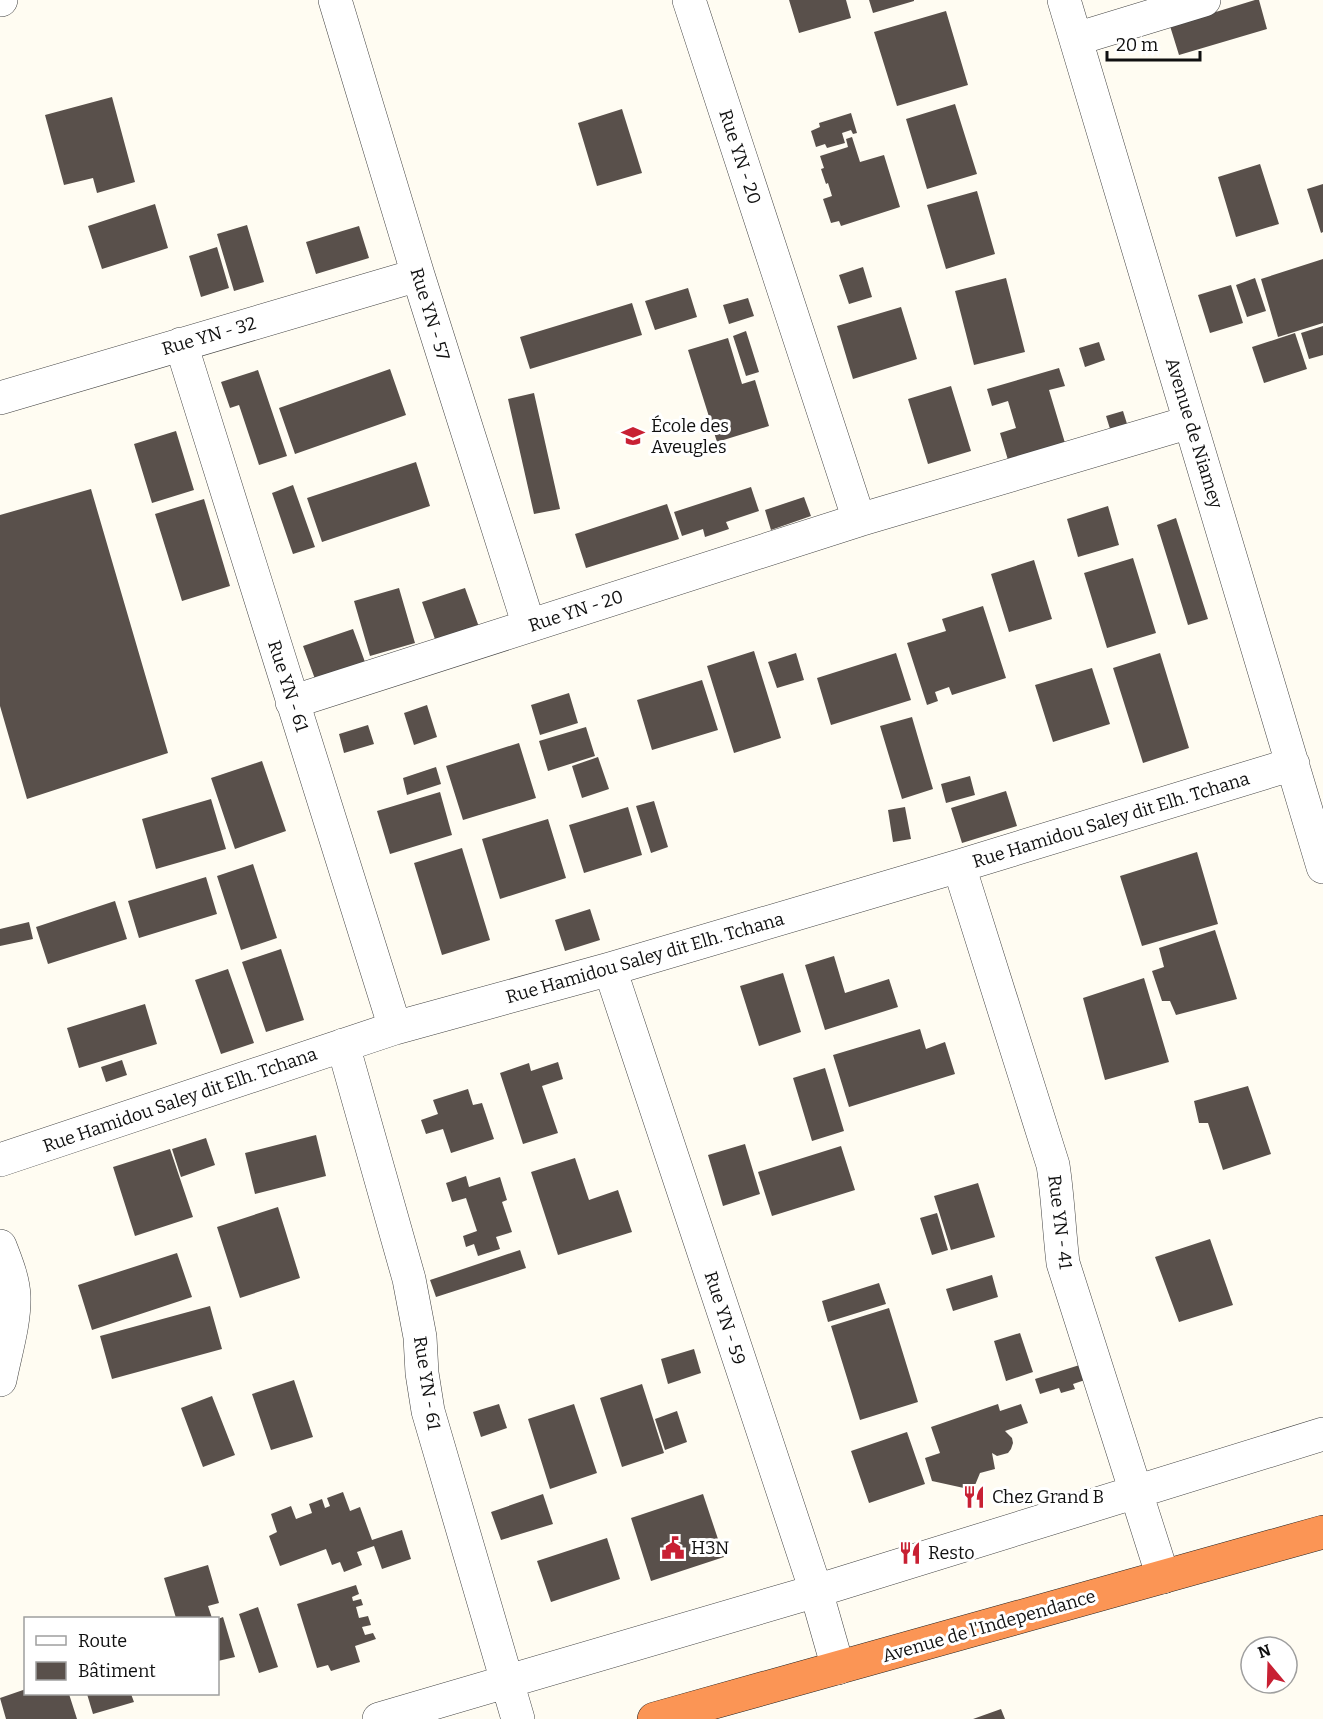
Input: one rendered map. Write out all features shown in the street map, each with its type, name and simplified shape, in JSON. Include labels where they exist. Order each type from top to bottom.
[{"type":"highway","name":"Avenue de l'Independance","points":[[654,1719],[1323,1532]]},
{"type":"street","name":"Rue YN - 57","points":[[335,0],[418,275],[529,626]]},
{"type":"street","name":"Rue YN - 20","points":[[689,0],[859,520]]},
{"type":"street","name":"Avenue de Niamey","points":[[1064,0],[1190,422],[1304,773],[1323,867]]},
{"type":"street","points":[[1076,39],[1204,0]]},
{"type":"street","name":"Rue YN - 32","points":[[0,398],[418,275]]},
{"type":"street","name":"Rue YN - 61","points":[[181,344],[395,1028]]},
{"type":"street","name":"Rue YN - 20","points":[[292,702],[859,520],[1190,422]]},
{"type":"street","name":"Rue Hamidou Saley dit Elh. Tchana","points":[[0,1160],[395,1028],[610,969],[959,866],[1304,773]]},
{"type":"street","name":"Rue YN - 41","points":[[959,866],[1053,1165],[1058,1195],[1063,1263],[1075,1305],[1163,1577]]},
{"type":"street","name":"Rue YN - 59","points":[[610,969],[816,1591],[838,1668]]},
{"type":"street","name":"Rue YN - 61","points":[[343,1045],[409,1279],[420,1337],[422,1373],[428,1411],[518,1719]]},
{"type":"street","points":[[0,1246],[11,1274],[14,1296],[13,1316],[0,1380]]},
{"type":"street","points":[[379,1719],[816,1591],[1323,1434]]},
{"type":"building","points":[[789,0],[846,0],[851,18],[799,33]]},
{"type":"building","points":[[869,0],[914,0],[914,1],[873,13]]},
{"type":"building","points":[[1259,0],[1267,29],[1179,55],[1170,26]]},
{"type":"building","points":[[946,11],[968,85],[897,106],[874,32]]},
{"type":"building","points":[[112,97],[135,182],[97,193],[93,178],[64,185],[45,115]]},
{"type":"building","points":[[955,104],[977,174],[927,189],[906,119]]},
{"type":"building","points":[[622,109],[642,173],[597,186],[578,123]]},
{"type":"building","points":[[851,113],[857,133],[853,134],[851,130],[842,133],[845,143],[827,148],[825,144],[816,147],[811,131],[820,127],[819,123]]},
{"type":"building","points":[[852,137],[860,162],[884,155],[900,207],[841,226],[839,221],[831,223],[823,199],[832,196],[821,169],[824,168],[820,156],[848,147],[846,139]]},
{"type":"building","points":[[1260,164],[1279,224],[1236,237],[1218,177]]},
{"type":"building","points":[[1323,184],[1323,232],[1321,233],[1307,189]]},
{"type":"building","points":[[977,191],[995,254],[946,269],[927,205]]},
{"type":"building","points":[[155,204],[168,248],[102,269],[88,226]]},
{"type":"building","points":[[247,225],[264,282],[234,291],[217,234]]},
{"type":"building","points":[[359,226],[369,258],[316,274],[306,242]]},
{"type":"building","points":[[217,247],[229,288],[201,297],[189,256]]},
{"type":"building","points":[[1323,259],[1323,323],[1278,337],[1261,279]]},
{"type":"building","points":[[863,267],[872,297],[849,304],[839,275]]},
{"type":"building","points":[[1006,278],[1025,352],[974,365],[955,291]]},
{"type":"building","points":[[1255,278],[1266,311],[1247,317],[1236,285]]},
{"type":"building","points":[[1231,285],[1243,323],[1210,333],[1198,295]]},
{"type":"building","points":[[688,288],[697,317],[655,330],[645,301]]},
{"type":"building","points":[[748,298],[754,316],[729,324],[723,305]]},
{"type":"building","points":[[632,303],[642,335],[530,369],[520,337]]},
{"type":"building","points":[[901,307],[917,359],[853,379],[837,326]]},
{"type":"building","points":[[1323,326],[1323,355],[1309,359],[1301,333]]},
{"type":"building","points":[[746,331],[759,372],[746,376],[733,336]]},
{"type":"building","points":[[1295,333],[1307,369],[1264,383],[1252,347]]},
{"type":"building","points":[[728,338],[742,384],[755,380],[769,426],[717,442],[688,350]]},
{"type":"building","points":[[1099,342],[1105,360],[1085,367],[1079,348]]},
{"type":"building","points":[[1059,368],[1065,386],[1049,390],[1065,443],[1008,460],[1000,433],[1016,428],[1008,401],[992,406],[987,389]]},
{"type":"building","points":[[390,369],[406,415],[295,454],[279,408]]},
{"type":"building","points":[[258,370],[287,456],[259,465],[239,405],[230,408],[221,382]]},
{"type":"building","points":[[951,386],[971,451],[928,464],[908,399]]},
{"type":"building","points":[[534,393],[560,509],[534,514],[508,399]]},
{"type":"building","points":[[1123,411],[1128,427],[1111,432],[1106,416]]},
{"type":"building","points":[[176,431],[194,490],[152,503],[134,444]]},
{"type":"building","points":[[416,462],[430,506],[322,542],[307,498]]},
{"type":"building","points":[[293,485],[315,547],[293,554],[272,493]]},
{"type":"building","points":[[751,487],[759,511],[726,522],[729,529],[705,537],[703,529],[682,536],[674,512]]},
{"type":"building","points":[[91,489],[168,753],[27,799],[0,706],[0,515]]},
{"type":"building","points":[[804,497],[811,516],[771,530],[765,510]]},
{"type":"building","points":[[204,499],[230,586],[182,601],[155,514]]},
{"type":"building","points":[[667,504],[679,539],[586,568],[575,534]]},
{"type":"building","points":[[1108,506],[1119,545],[1078,557],[1067,519]]},
{"type":"building","points":[[1176,518],[1208,619],[1188,625],[1157,525]]},
{"type":"building","points":[[1133,558],[1156,633],[1107,648],[1084,573]]},
{"type":"building","points":[[1034,560],[1052,619],[1009,632],[991,574]]},
{"type":"building","points":[[399,588],[415,643],[370,656],[354,601]]},
{"type":"building","points":[[465,588],[479,627],[436,642],[422,602]]},
{"type":"building","points":[[983,606],[1006,678],[952,695],[949,687],[935,692],[938,701],[927,705],[907,643],[946,631],[942,619]]},
{"type":"building","points":[[353,629],[365,662],[315,679],[303,646]]},
{"type":"building","points":[[754,651],[781,738],[734,753],[707,666]]},
{"type":"building","points":[[796,653],[804,680],[777,688],[768,662]]},
{"type":"building","points":[[896,653],[911,700],[831,725],[817,678]]},
{"type":"building","points":[[1160,653],[1189,748],[1143,763],[1113,668]]},
{"type":"building","points":[[1092,668],[1110,724],[1053,742],[1035,685]]},
{"type":"building","points":[[702,680],[718,730],[652,750],[637,700]]},
{"type":"building","points":[[569,693],[578,723],[540,735],[531,705]]},
{"type":"building","points":[[427,705],[437,737],[414,745],[404,713]]},
{"type":"building","points":[[912,717],[933,789],[902,799],[880,726]]},
{"type":"building","points":[[368,725],[374,744],[344,753],[339,734]]},
{"type":"building","points":[[586,727],[595,756],[548,771],[539,741]]},
{"type":"building","points":[[519,743],[536,798],[463,820],[446,766]]},
{"type":"building","points":[[598,757],[609,789],[582,798],[572,766]]},
{"type":"building","points":[[262,761],[286,831],[235,849],[211,778]]},
{"type":"building","points":[[436,767],[441,784],[407,795],[403,778]]},
{"type":"building","points":[[970,776],[975,795],[946,803],[941,784]]},
{"type":"building","points":[[1006,791],[1017,826],[962,843],[951,808]]},
{"type":"building","points":[[440,792],[452,835],[390,854],[377,811]]},
{"type":"building","points":[[211,799],[226,849],[156,869],[142,819]]},
{"type":"building","points":[[654,801],[668,847],[651,853],[636,806]]},
{"type":"building","points":[[628,807],[642,855],[584,873],[569,825]]},
{"type":"building","points":[[905,807],[911,839],[893,842],[888,810]]},
{"type":"building","points":[[548,819],[566,878],[500,899],[482,839]]},
{"type":"building","points":[[462,848],[490,940],[442,955],[414,863]]},
{"type":"building","points":[[1197,852],[1218,924],[1142,946],[1120,876]]},
{"type":"building","points":[[253,864],[277,938],[241,950],[217,876]]},
{"type":"building","points":[[206,877],[217,914],[139,938],[128,901]]},
{"type":"building","points":[[115,901],[127,939],[48,964],[36,927]]},
{"type":"building","points":[[590,909],[600,940],[565,951],[555,920]]},
{"type":"building","points":[[29,922],[33,939],[0,946],[0,929]]},
{"type":"building","points":[[1215,930],[1237,999],[1176,1015],[1170,1001],[1162,1001],[1152,971],[1164,967],[1159,948]]},
{"type":"building","points":[[281,949],[304,1020],[266,1032],[242,962]]},
{"type":"building","points":[[834,956],[845,993],[889,979],[898,1007],[825,1030],[805,965]]},
{"type":"building","points":[[228,969],[254,1043],[221,1054],[195,980]]},
{"type":"building","points":[[783,973],[801,1032],[759,1046],[740,986]]},
{"type":"building","points":[[1144,978],[1169,1062],[1105,1080],[1083,998]]},
{"type":"building","points":[[145,1004],[157,1044],[79,1068],[67,1028]]},
{"type":"building","points":[[920,1029],[926,1049],[945,1042],[955,1074],[849,1107],[833,1055]]},
{"type":"building","points":[[122,1060],[127,1075],[106,1082],[101,1067]]},
{"type":"building","points":[[558,1062],[563,1079],[542,1086],[558,1133],[523,1144],[500,1073],[529,1063],[531,1071]]},
{"type":"building","points":[[825,1068],[844,1131],[812,1141],[793,1078]]},
{"type":"building","points":[[1248,1086],[1271,1154],[1223,1170],[1208,1123],[1199,1123],[1194,1101]]},
{"type":"building","points":[[468,1089],[473,1105],[482,1103],[494,1139],[451,1153],[443,1129],[426,1134],[421,1120],[438,1114],[433,1100]]},
{"type":"building","points":[[316,1135],[326,1176],[255,1194],[245,1153]]},
{"type":"building","points":[[206,1138],[215,1165],[181,1177],[172,1149]]},
{"type":"building","points":[[745,1144],[760,1194],[723,1206],[708,1155]]},
{"type":"building","points":[[841,1146],[855,1190],[772,1216],[758,1172]]},
{"type":"building","points":[[170,1149],[193,1217],[135,1236],[113,1167]]},
{"type":"building","points":[[575,1158],[589,1200],[618,1190],[632,1232],[558,1255],[531,1172]]},
{"type":"building","points":[[466,1176],[469,1187],[500,1177],[507,1200],[502,1202],[512,1232],[496,1237],[500,1249],[478,1256],[474,1244],[466,1247],[463,1236],[477,1231],[466,1198],[452,1202],[446,1183]]},
{"type":"building","points":[[978,1183],[995,1237],[951,1250],[934,1196]]},
{"type":"building","points":[[278,1207],[300,1278],[240,1298],[217,1227]]},
{"type":"building","points":[[937,1213],[948,1250],[932,1255],[920,1218]]},
{"type":"building","points":[[1210,1239],[1233,1305],[1179,1322],[1155,1257]]},
{"type":"building","points":[[520,1250],[526,1268],[436,1297],[430,1280]]},
{"type":"building","points":[[177,1253],[192,1297],[92,1330],[78,1285]]},
{"type":"building","points":[[992,1275],[998,1297],[953,1311],[946,1289]]},
{"type":"building","points":[[879,1283],[886,1304],[828,1322],[822,1301]]},
{"type":"building","points":[[210,1306],[222,1349],[112,1379],[100,1336]]},
{"type":"building","points":[[889,1308],[918,1402],[860,1420],[831,1326]]},
{"type":"building","points":[[1020,1333],[1033,1372],[1006,1381],[994,1341]]},
{"type":"building","points":[[694,1349],[701,1373],[668,1384],[661,1359]]},
{"type":"building","points":[[1086,1363],[1091,1378],[1073,1384],[1075,1389],[1061,1393],[1059,1388],[1040,1394],[1035,1379]]},
{"type":"building","points":[[294,1380],[313,1437],[271,1450],[252,1394]]},
{"type":"building","points":[[642,1384],[664,1453],[622,1467],[600,1398]]},
{"type":"building","points":[[212,1396],[235,1455],[203,1467],[181,1408]]},
{"type":"building","points":[[499,1404],[507,1428],[481,1437],[473,1412]]},
{"type":"building","points":[[574,1404],[597,1473],[550,1489],[528,1419]]},
{"type":"building","points":[[998,1404],[1000,1411],[1021,1404],[1028,1423],[1005,1431],[1012,1438],[1013,1443],[1008,1453],[997,1456],[992,1453],[995,1469],[980,1473],[973,1490],[932,1481],[925,1458],[940,1453],[931,1427]]},
{"type":"building","points":[[677,1411],[687,1442],[665,1450],[655,1419]]},
{"type":"building","points":[[907,1432],[925,1484],[869,1503],[851,1451]]},
{"type":"building","points":[[343,1492],[350,1511],[360,1507],[372,1540],[402,1530],[411,1559],[382,1569],[374,1546],[357,1552],[362,1565],[344,1572],[340,1562],[332,1565],[326,1549],[280,1566],[269,1536],[277,1532],[271,1514],[291,1506],[296,1519],[312,1513],[309,1504],[322,1499],[325,1508],[330,1506],[327,1498]]},
{"type":"building","points":[[543,1494],[553,1524],[501,1540],[491,1512]]},
{"type":"building","points":[[703,1494],[724,1557],[651,1581],[631,1518]]},
{"type":"building","points":[[607,1538],[620,1579],[551,1602],[537,1561]]},
{"type":"building","points":[[208,1565],[219,1603],[208,1606],[212,1617],[176,1617],[164,1578]]},
{"type":"building","points":[[356,1585],[359,1594],[352,1597],[353,1601],[361,1599],[363,1605],[356,1607],[359,1618],[368,1616],[371,1625],[362,1627],[365,1635],[373,1633],[376,1639],[355,1646],[360,1662],[331,1671],[328,1665],[317,1668],[297,1604]]},
{"type":"building","points":[[258,1607],[278,1667],[259,1673],[239,1614]]},
{"type":"building","points":[[223,1617],[235,1657],[219,1661],[219,1619]]},
{"type":"building","points":[[24,1690],[24,1695],[69,1695],[77,1719],[6,1719],[0,1698]]},
{"type":"building","points":[[87,1695],[131,1695],[134,1702],[93,1714]]},
{"type":"building","points":[[1001,1709],[1005,1719],[973,1719]]},
{"type":"place","name":"École des Aveugles","points":[[633,436]]},
{"type":"place","name":"Chez Grand B","points":[[974,1497]]},
{"type":"place","name":"H3N","points":[[673,1548]]},
{"type":"place","name":"Resto","points":[[910,1553]]}]
